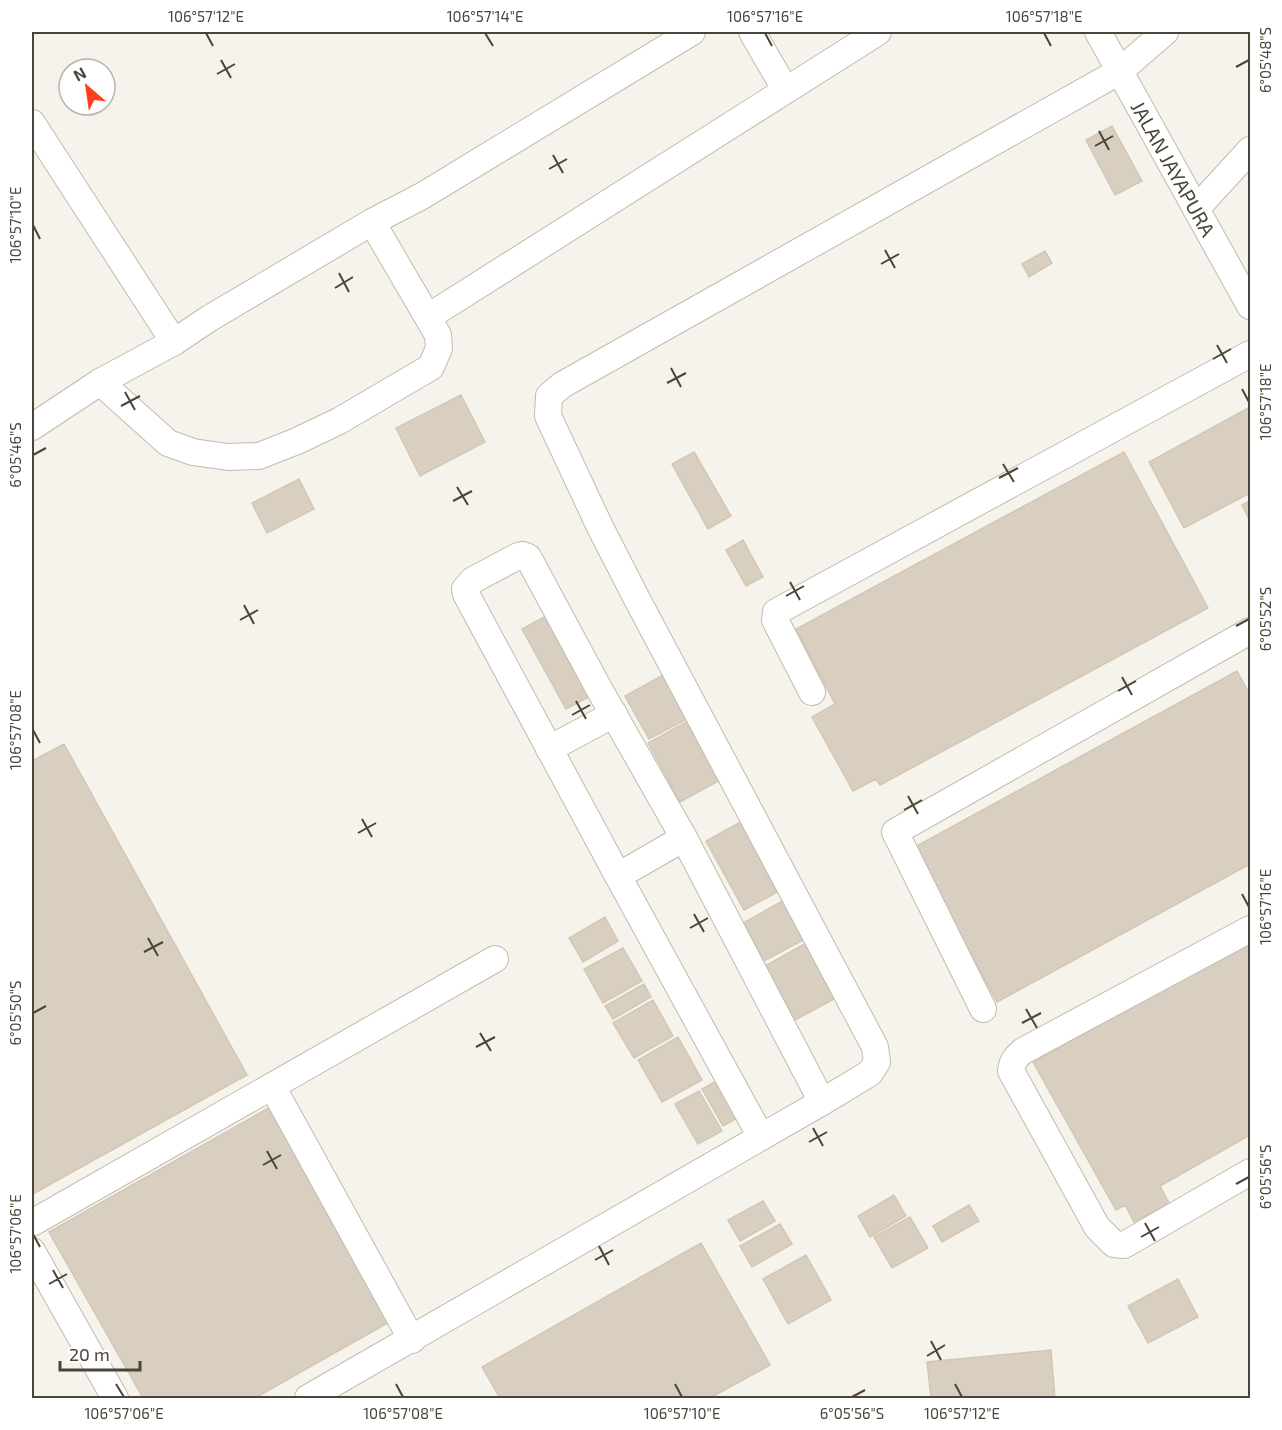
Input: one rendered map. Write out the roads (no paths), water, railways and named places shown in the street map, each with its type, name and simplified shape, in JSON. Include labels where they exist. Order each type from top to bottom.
[{"type":"lane","points":[[32,428],[100,382],[174,342],[210,318],[372,222],[422,196],[692,32]]},
{"type":"lane","points":[[752,32],[785,89]]},
{"type":"lane","points":[[428,317],[878,32]]},
{"type":"lane","name":"JALAN JAYAPURA","points":[[1098,32],[1251,306]]},
{"type":"lane","points":[[308,1398],[822,1102],[870,1073],[877,1062],[878,1054],[875,1047],[606,538],[551,423],[549,396],[562,385],[1119,71],[1165,32]]},
{"type":"lane","points":[[32,123],[174,342]]},
{"type":"lane","points":[[1196,209],[1251,150]]},
{"type":"lane","points":[[100,382],[168,443],[193,452],[228,457],[259,456],[339,421],[431,367],[437,354],[438,335],[410,291],[372,222]]},
{"type":"lane","points":[[812,692],[776,620],[776,612],[1251,354]]},
{"type":"lane","points":[[761,1137],[466,594],[468,585],[473,580],[518,556],[528,557],[684,838],[822,1102]]},
{"type":"lane","points":[[983,1009],[895,832],[1251,631]]},
{"type":"lane","points":[[549,749],[614,714]]},
{"type":"lane","points":[[618,876],[684,838]]},
{"type":"lane","points":[[1251,929],[1023,1051],[1011,1064],[1011,1071],[1097,1227],[1114,1244],[1124,1245],[1251,1172]]},
{"type":"lane","points":[[32,1223],[495,958]]},
{"type":"lane","points":[[272,1086],[412,1340]]},
{"type":"lane","points":[[32,1251],[115,1398]]}]
